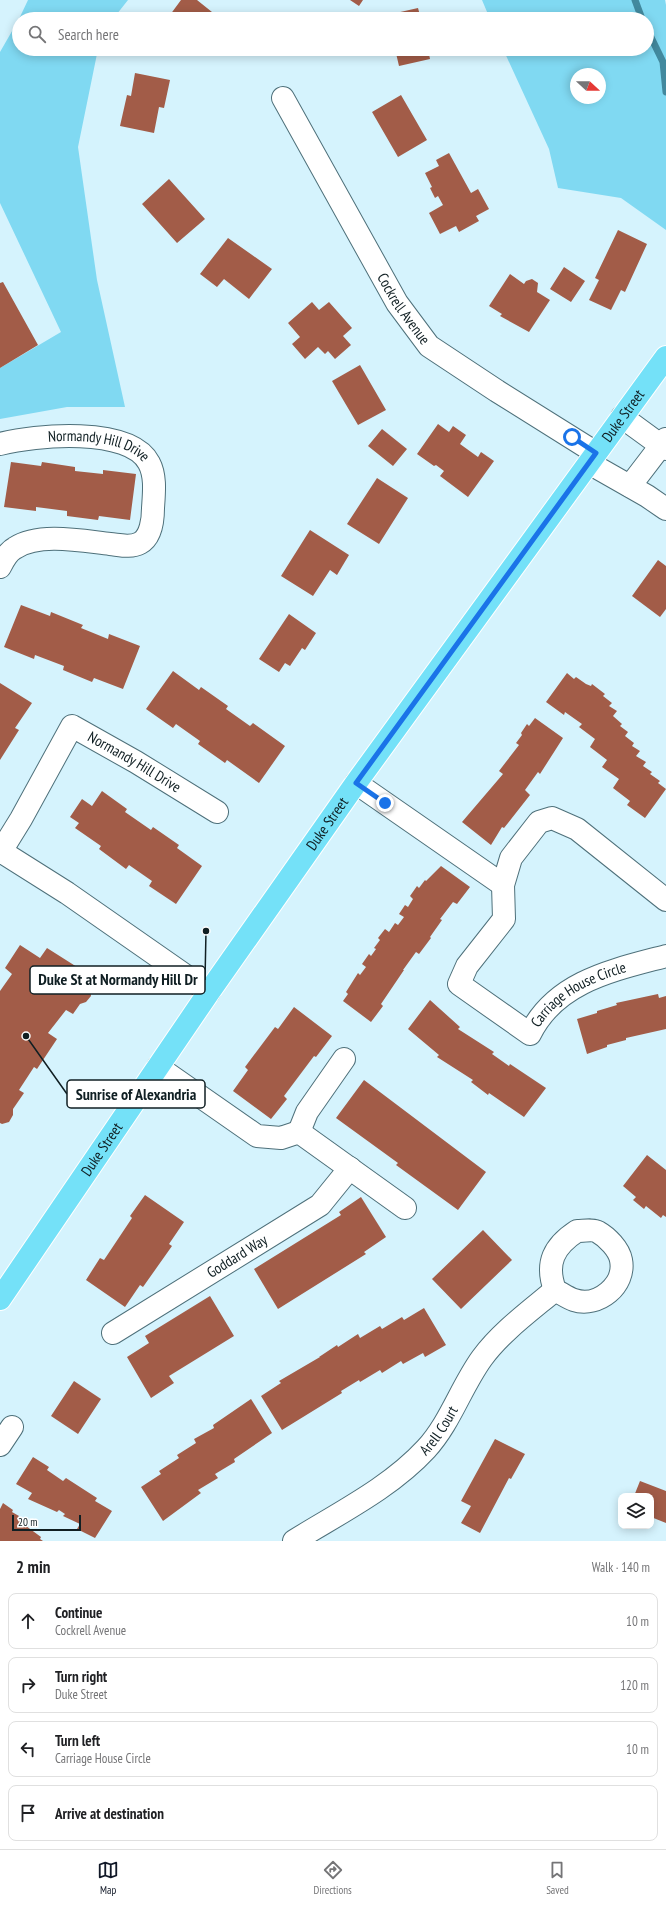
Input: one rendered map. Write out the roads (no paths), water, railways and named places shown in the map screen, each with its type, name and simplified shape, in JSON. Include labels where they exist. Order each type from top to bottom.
[{"type":"main road","name":"Duke Street","points":[[0,1299],[208,992],[356,783],[666,358]]},
{"type":"street","name":"Cockrell Avenue","points":[[283,98],[397,303],[429,346],[497,391],[593,458],[630,486],[666,509]]},
{"type":"street","points":[[622,417],[664,445],[630,486]]},
{"type":"street","name":"Normandy Hill Drive","points":[[0,444],[66,436],[95,437],[125,443],[140,453],[149,462],[154,475],[153,510],[149,533],[141,543],[128,546],[81,540],[44,539],[28,542],[14,548],[0,567]]},
{"type":"street","name":"Normandy Hill Drive","points":[[208,992],[67,893],[1,852],[22,820],[72,726],[136,762],[217,812]]},
{"type":"street","points":[[356,783],[503,885]]},
{"type":"street","name":"Carriage House Circle","points":[[666,900],[576,828],[552,818],[539,822],[511,858],[503,885],[504,920],[467,966],[459,984],[530,1034],[544,1012],[572,989],[593,977],[666,956]]},
{"type":"street","points":[[158,1067],[257,1136],[281,1138],[299,1132],[307,1112],[344,1058]]},
{"type":"street","points":[[299,1132],[405,1208]]},
{"type":"street","name":"Goddard Way","points":[[113,1333],[320,1205],[350,1168]]},
{"type":"street","name":"Arell Court","points":[[294,1541],[391,1480],[413,1462],[427,1448],[442,1426],[482,1358],[512,1326],[555,1290]]},
{"type":"street","points":[[0,1445],[12,1427]]},
{"type":"waterway","points":[[635,0],[639,12]]},
{"type":"waterway","points":[[654,43],[663,62],[666,92]]},
{"type":"place","name":"Duke St at Normandy Hill Dr","points":[[206,931]]},
{"type":"place","name":"Sunrise of Alexandria","points":[[26,1036]]}]
